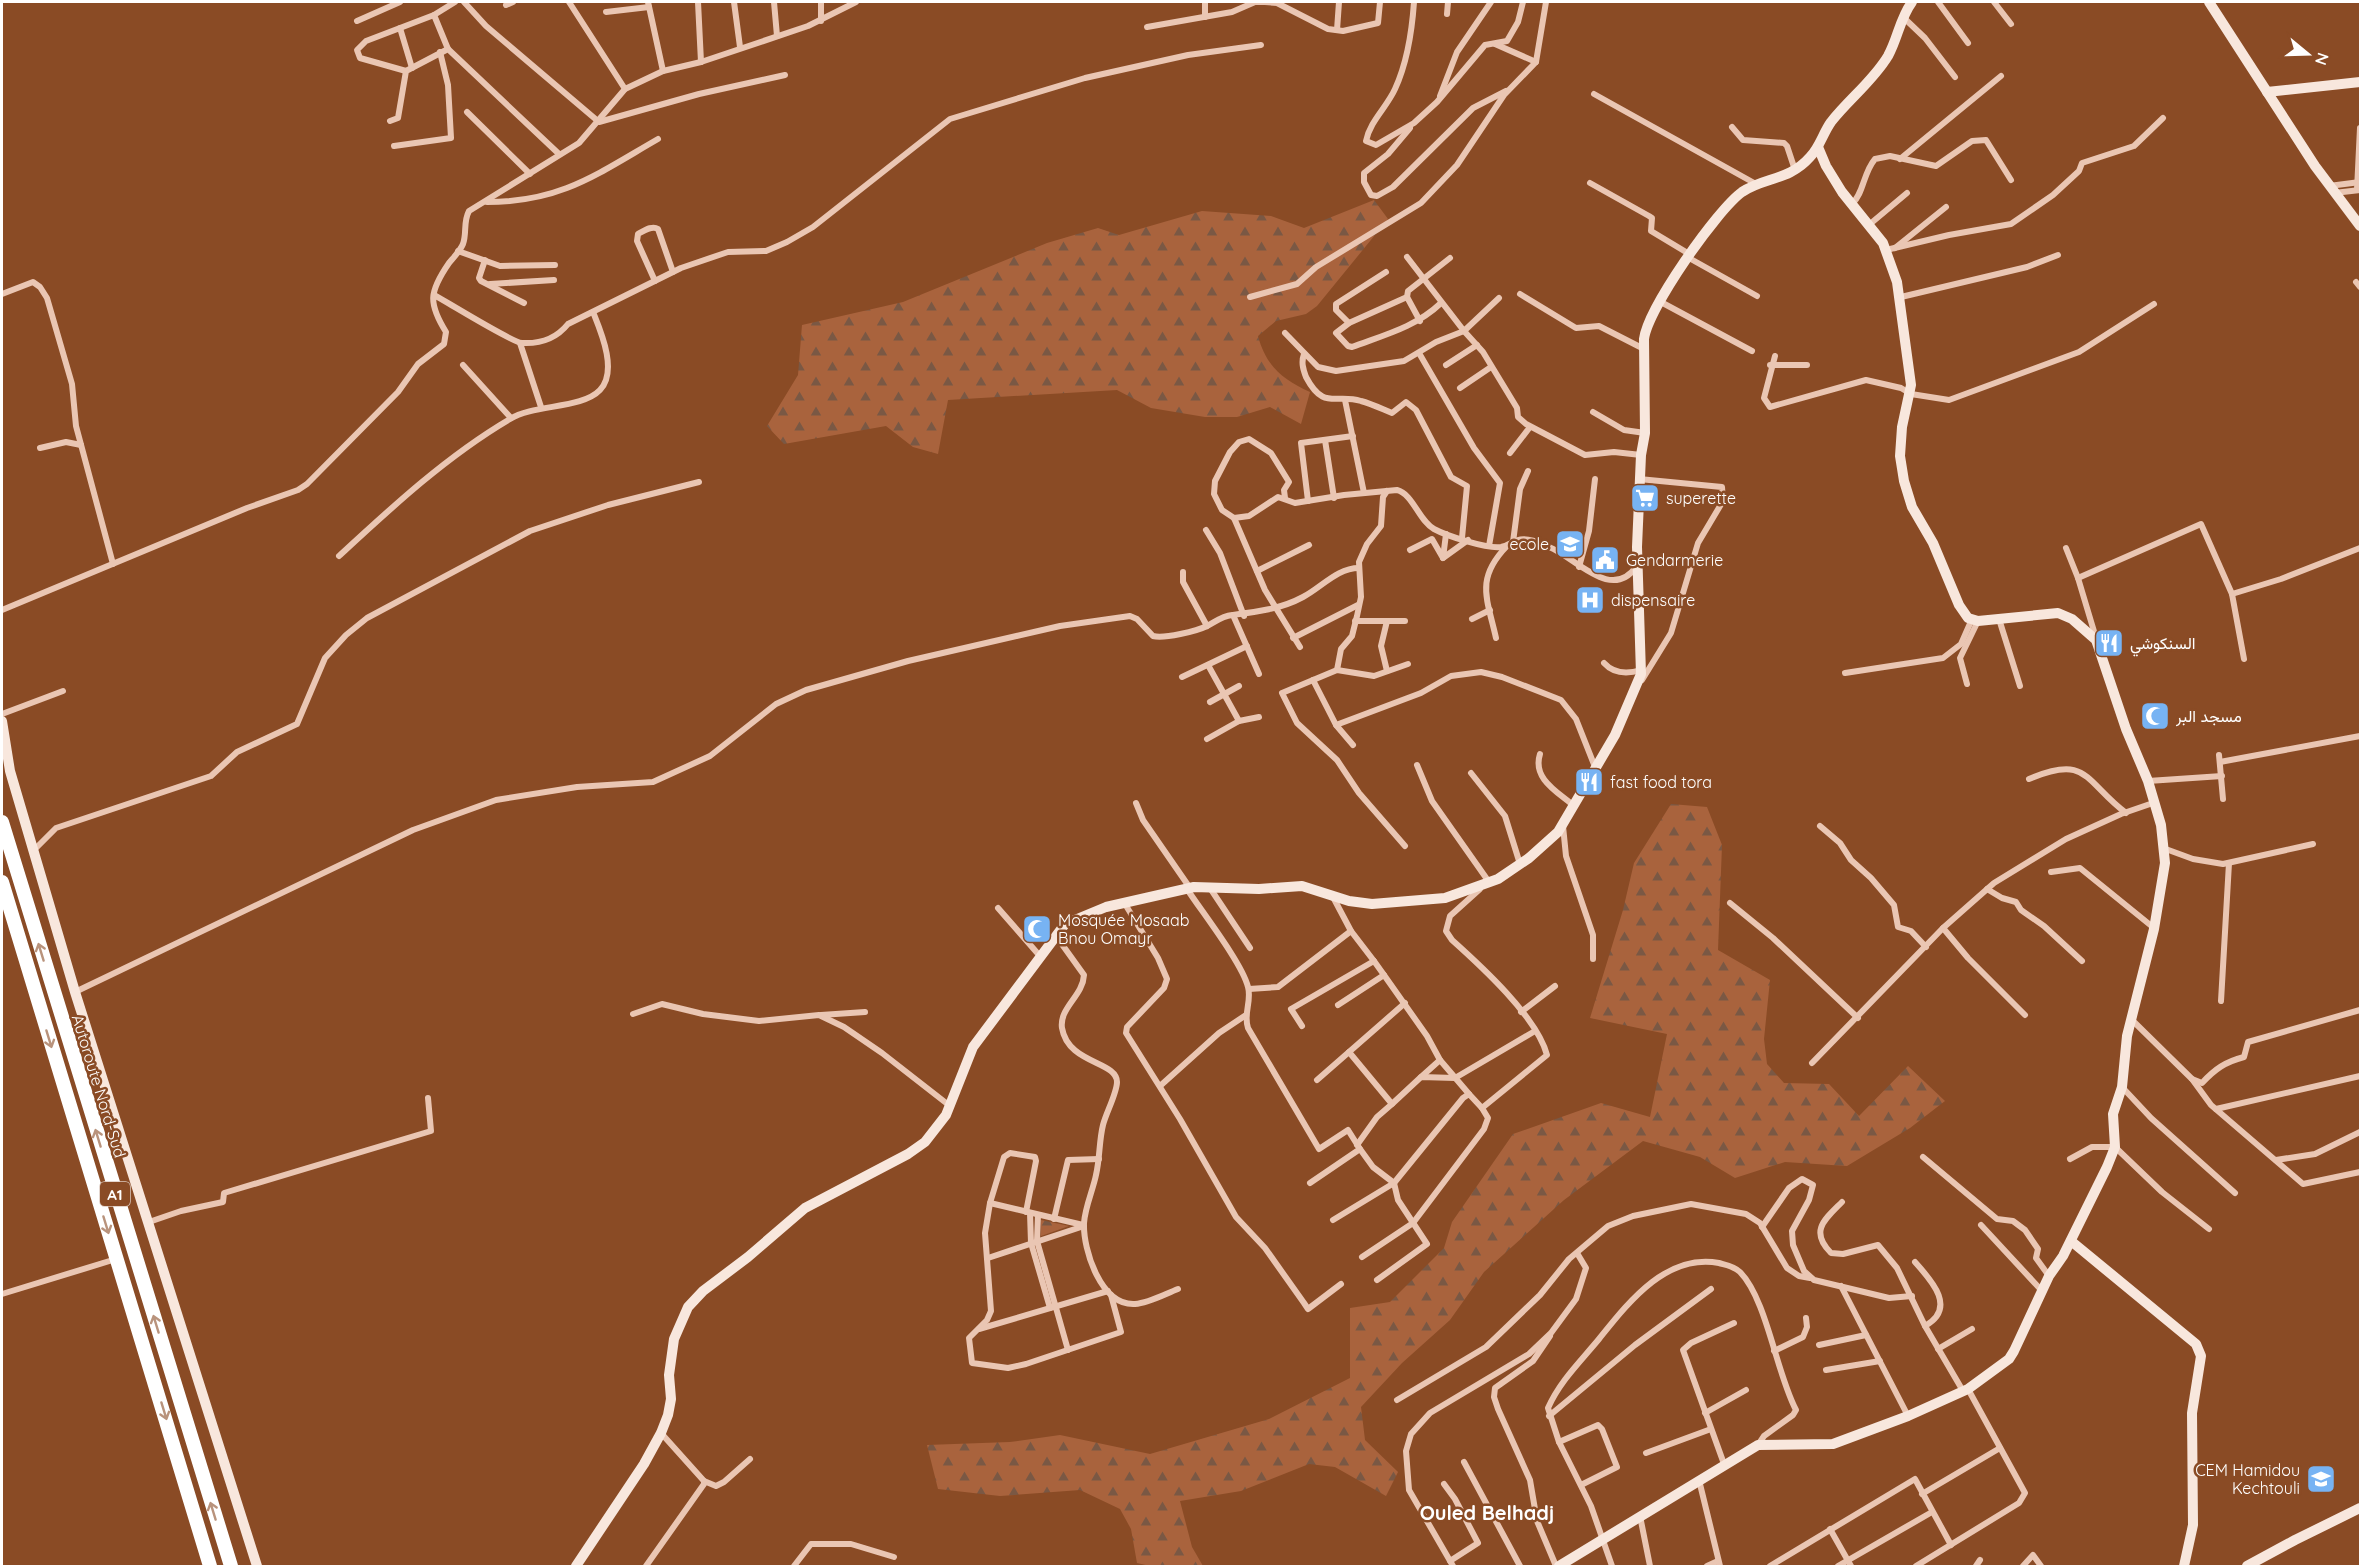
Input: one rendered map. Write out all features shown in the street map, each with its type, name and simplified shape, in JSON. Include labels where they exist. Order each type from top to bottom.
[{"type":"highway","name":"Autoroute Nord-Sud","points":[[2,822],[231,1566]]},
{"type":"highway","name":"Autoroute Nord-Sud","points":[[2,882],[210,1566]]},
{"type":"street","points":[[357,21],[400,2]]},
{"type":"street","points":[[448,49],[409,70],[360,58],[357,55],[359,45],[434,15],[455,2]]},
{"type":"street","points":[[464,2],[486,26],[598,122]]},
{"type":"street","points":[[569,2],[625,89]]},
{"type":"street","points":[[698,2],[701,62]]},
{"type":"street","points":[[734,2],[740,47]]},
{"type":"street","points":[[774,2],[777,36]]},
{"type":"street","points":[[820,2],[821,21]]},
{"type":"street","points":[[2,610],[307,484],[398,392],[418,364],[444,344],[446,332],[432,310],[434,295],[444,271],[463,243],[466,217],[470,211],[579,143],[625,89],[663,71],[701,62],[821,21],[856,2]]},
{"type":"street","points":[[1204,16],[1205,2]]},
{"type":"street","points":[[1147,27],[1232,12],[1256,2],[1277,3],[1328,29],[1336,30],[1378,23],[1380,2]]},
{"type":"street","points":[[1296,11],[1297,2]]},
{"type":"street","points":[[1336,30],[1339,2]]},
{"type":"street","points":[[1414,2],[1409,47],[1395,89],[1368,130],[1366,141],[1376,145],[1414,123]]},
{"type":"street","points":[[1447,14],[1448,2]]},
{"type":"street","points":[[1437,102],[1457,52],[1491,2]]},
{"type":"street","points":[[1508,91],[1473,108],[1392,187],[1377,196],[1371,195],[1364,182],[1364,173],[1388,154],[1414,123],[1437,102],[1485,45],[1507,41],[1518,22],[1523,2]]},
{"type":"street","points":[[1250,297],[1297,284],[1316,267],[1421,203],[1457,165],[1508,91],[1536,62],[1546,2]]},
{"type":"street","points":[[1638,685],[1641,670],[1637,566],[1639,479],[1645,433],[1646,324],[1659,301],[1720,214],[1736,198],[1756,184],[1769,183],[1795,170],[1818,147],[1830,124],[1888,54],[1903,17],[1912,2]]},
{"type":"street","points":[[1938,2],[1968,43]]},
{"type":"street","points":[[1994,2],[2011,24]]},
{"type":"street","points":[[2210,2],[2331,190],[2361,226]]},
{"type":"street","points":[[606,12],[649,4],[663,71]]},
{"type":"street","points":[[434,15],[448,49],[559,154]]},
{"type":"street","points":[[1903,17],[1925,38],[1955,77]]},
{"type":"street","points":[[390,121],[398,118],[409,70],[400,28]]},
{"type":"street","points":[[1495,43],[1536,62]]},
{"type":"street","points":[[434,295],[520,343],[547,341],[560,334],[568,324],[673,272],[728,252],[766,251],[787,242],[813,227],[950,119],[1085,78],[1188,54],[1261,45]]},
{"type":"street","points":[[394,147],[451,138],[448,84],[440,52]]},
{"type":"street","points":[[598,122],[784,75]]},
{"type":"street","points":[[1900,159],[2001,76]]},
{"type":"street","points":[[2267,92],[2361,82]]},
{"type":"street","points":[[1594,94],[1756,184]]},
{"type":"street","points":[[467,112],[530,174]]},
{"type":"street","points":[[1890,250],[1949,234],[2011,224],[2053,195],[2079,171],[2082,163],[2134,146],[2163,118]]},
{"type":"street","points":[[1732,127],[1743,140],[1784,143],[1795,170]]},
{"type":"street","points":[[2331,190],[2359,190],[2361,128]]},
{"type":"street","points":[[485,202],[527,201],[555,194],[586,180],[658,139]]},
{"type":"street","points":[[1852,204],[1858,199],[1866,173],[1875,159],[1890,156],[1936,166],[1972,141],[1986,140],[2011,180]]},
{"type":"street","points":[[1818,147],[1826,166],[1852,204],[1890,250],[1910,365],[1911,394],[1902,427],[1900,456],[1904,481],[1912,507],[1933,543],[1959,605],[1975,620],[2058,613],[2077,623],[2096,640]]},
{"type":"street","points":[[2331,190],[2360,182]]},
{"type":"street","points":[[1590,183],[1652,218],[1651,231],[1757,296]]},
{"type":"street","points":[[1870,224],[1907,194]]},
{"type":"street","points":[[1890,250],[1946,207]]},
{"type":"street","points":[[655,281],[637,242],[638,234],[643,231],[652,227],[658,229],[673,272]]},
{"type":"street","points":[[458,251],[500,266],[555,265]]},
{"type":"street","points":[[1900,297],[2027,267],[2058,255]]},
{"type":"street","points":[[1407,257],[1441,303],[1478,345],[1517,408],[1518,417],[1530,427],[1586,455],[1611,452],[1641,455]]},
{"type":"street","points":[[1420,321],[1407,297],[1408,291],[1450,258]]},
{"type":"street","points":[[485,260],[479,278],[524,303]]},
{"type":"street","points":[[1349,323],[1336,310],[1336,304],[1386,272]]},
{"type":"street","points":[[487,284],[554,280]]},
{"type":"street","points":[[2,294],[33,282],[47,298],[72,384],[72,407],[113,564]]},
{"type":"street","points":[[1520,294],[1576,328],[1599,326],[1644,350]]},
{"type":"street","points":[[1407,297],[1349,323],[1336,333],[1351,347],[1420,321],[1441,303]]},
{"type":"street","points":[[1285,333],[1321,369],[1336,371],[1389,364],[1419,353],[1464,331],[1498,298]]},
{"type":"street","points":[[1659,301],[1752,351]]},
{"type":"street","points":[[1775,356],[1770,365],[1764,398],[1770,407],[1866,380],[1902,388],[1911,394],[1949,399],[2079,352],[2154,304]]},
{"type":"street","points":[[339,556],[414,489],[511,418],[542,407],[574,402],[600,390],[607,377],[607,367],[602,332],[593,312]]},
{"type":"street","points":[[520,343],[542,407]]},
{"type":"street","points":[[1446,365],[1478,345]]},
{"type":"street","points":[[1419,353],[1474,448],[1500,483],[1489,546]]},
{"type":"street","points":[[1304,354],[1302,363],[1306,375],[1318,393],[1330,400],[1360,401],[1392,413],[1406,402],[1416,410],[1451,477],[1467,486],[1460,536],[1465,539]]},
{"type":"street","points":[[463,365],[511,418]]},
{"type":"street","points":[[1770,365],[1807,365]]},
{"type":"street","points":[[1460,388],[1491,367]]},
{"type":"street","points":[[1345,400],[1364,493]]},
{"type":"street","points":[[1593,412],[1624,430],[1645,433]]},
{"type":"street","points":[[1510,453],[1530,427]]},
{"type":"street","points":[[1308,501],[1301,443],[1353,436]]},
{"type":"street","points":[[1285,498],[1284,490],[1289,485],[1287,476],[1271,453],[1250,440],[1245,440],[1230,452],[1213,488],[1222,510],[1234,518],[1257,572],[1300,647]]},
{"type":"street","points":[[1325,440],[1334,498]]},
{"type":"street","points":[[40,447],[66,442],[81,444]]},
{"type":"street","points":[[1496,638],[1485,583],[1492,562],[1512,543],[1520,489],[1528,471]]},
{"type":"street","points":[[1579,567],[1588,531],[1595,479]]},
{"type":"street","points":[[576,1566],[644,1464],[661,1433],[671,1399],[669,1376],[674,1339],[688,1307],[703,1291],[748,1257],[805,1208],[908,1154],[925,1142],[938,1128],[951,1106],[967,1057],[1065,924],[1075,918],[1189,888],[1302,886],[1333,896],[1372,904],[1445,898],[1486,884],[1520,865],[1563,825],[1615,735],[1638,685],[1668,639],[1698,543],[1723,501],[1722,487],[1703,483],[1639,479]]},
{"type":"street","points":[[33,850],[56,828],[211,776],[237,752],[297,724],[325,658],[346,635],[367,618],[530,531],[608,505],[699,482]]},
{"type":"street","points":[[1337,670],[1341,649],[1352,636],[1358,604],[1362,552],[1381,526],[1383,496],[1387,491]]},
{"type":"street","points":[[1234,518],[1249,516],[1272,498],[1285,498],[1295,503],[1364,493],[1403,492],[1424,521],[1446,534],[1500,547],[1524,539],[1552,548],[1579,567],[1592,573],[1620,581],[1630,575],[1637,566]]},
{"type":"street","points":[[2078,578],[2201,524],[2232,594],[2244,659]]},
{"type":"street","points":[[1206,530],[1220,553],[1244,616]]},
{"type":"street","points":[[1410,550],[1432,539],[1438,531]]},
{"type":"street","points":[[1443,558],[1446,534]]},
{"type":"street","points":[[1432,539],[1443,558]]},
{"type":"street","points":[[1443,558],[1465,539]]},
{"type":"street","points":[[1257,572],[1309,544]]},
{"type":"street","points":[[1758,1444],[1833,1444],[1908,1416],[1965,1390],[2009,1359],[2115,1147],[2113,1114],[2122,1087],[2127,1036],[2154,929],[2165,863],[2161,825],[2148,781],[2126,729],[2078,578],[2066,548]]},
{"type":"street","points":[[2232,594],[2281,579],[2361,548]]},
{"type":"street","points":[[75,992],[373,851],[412,830],[463,810],[496,800],[577,787],[652,782],[710,756],[776,704],[806,690],[908,661],[1084,621],[1131,616],[1148,632],[1159,637],[1207,626],[1214,620],[1233,615],[1244,616],[1277,608],[1302,598],[1338,573],[1349,568],[1359,568]]},
{"type":"street","points":[[1183,572],[1183,582],[1207,626]]},
{"type":"street","points":[[1293,638],[1358,604]]},
{"type":"street","points":[[1472,619],[1490,610]]},
{"type":"street","points":[[1233,615],[1259,674]]},
{"type":"street","points":[[1999,619],[2020,686]]},
{"type":"street","points":[[1845,673],[1943,658],[1961,644],[1975,620]]},
{"type":"street","points":[[1967,684],[1960,658],[1975,620]]},
{"type":"street","points":[[1355,621],[1405,621]]},
{"type":"street","points":[[1387,621],[1381,646],[1387,671]]},
{"type":"street","points":[[1182,677],[1247,646]]},
{"type":"street","points":[[1604,663],[1620,672],[1641,670]]},
{"type":"street","points":[[1405,846],[1359,793],[1337,760],[1294,719],[1282,693],[1337,670],[1374,676],[1408,664]]},
{"type":"street","points":[[1208,665],[1239,721]]},
{"type":"street","points":[[1335,725],[1421,693],[1451,676],[1481,672],[1503,677],[1561,700],[1576,719],[1595,767]]},
{"type":"street","points":[[1313,680],[1335,725],[1353,745]]},
{"type":"street","points":[[1210,702],[1239,686]]},
{"type":"street","points":[[2,714],[63,691]]},
{"type":"street","points":[[1207,739],[1239,721],[1259,717]]},
{"type":"street","points":[[2,721],[10,771],[75,992],[256,1566]]},
{"type":"street","points":[[2223,799],[2220,759],[2361,736]]},
{"type":"street","points":[[1540,754],[1538,764],[1541,776],[1575,806]]},
{"type":"street","points":[[1417,765],[1432,801],[1486,884]]},
{"type":"street","points":[[2029,779],[2059,768],[2077,771],[2095,783],[2126,813]]},
{"type":"street","points":[[1471,773],[1505,816],[1520,865]]},
{"type":"street","points":[[2148,781],[2222,776]]},
{"type":"street","points":[[1136,803],[1143,820],[1243,974],[1249,988],[1246,1015],[1248,1028],[1319,1149],[1348,1130],[1373,1167],[1394,1183],[1398,1200],[1427,1244],[1377,1280]]},
{"type":"street","points":[[1812,1063],[1943,928],[1988,889],[2046,849],[2153,803]]},
{"type":"street","points":[[1563,825],[1566,856],[1593,935],[1593,959]]},
{"type":"street","points":[[1820,826],[1840,843],[1851,860],[1871,878],[1894,905],[1899,927],[1911,931],[1926,947]]},
{"type":"street","points":[[2163,848],[2193,859],[2229,863],[2313,844]]},
{"type":"street","points":[[2222,1001],[2229,863]]},
{"type":"street","points":[[2051,872],[2080,868],[2154,929]]},
{"type":"street","points":[[1482,1108],[1546,1057],[1546,1052],[1535,1031],[1521,1012],[1490,974],[1452,940],[1446,931],[1450,916],[1486,884]]},
{"type":"street","points":[[1210,888],[1250,948]]},
{"type":"street","points":[[1988,889],[2002,898],[2016,902],[2021,910],[2044,926],[2082,961]]},
{"type":"street","points":[[1333,896],[1351,931],[1405,1003],[1440,1060],[1488,1118],[1484,1129],[1413,1223],[1362,1257]]},
{"type":"street","points":[[1730,903],[1858,1018]]},
{"type":"street","points":[[1125,904],[1158,958],[1167,979],[1164,988],[1126,1029],[1236,1217],[1265,1248],[1308,1309],[1341,1284]]},
{"type":"street","points":[[998,908],[1040,955]]},
{"type":"street","points":[[1943,928],[1968,958],[2025,1015]]},
{"type":"street","points":[[1249,988],[1278,987],[1351,931]]},
{"type":"street","points":[[1056,935],[1084,975],[1081,990],[1063,1017],[1062,1028],[1067,1043],[1082,1057],[1111,1070],[1117,1078],[1117,1088],[1102,1127],[1099,1159],[1084,1226],[1090,1261],[1102,1287],[1135,1304],[1178,1289]]},
{"type":"street","points":[[1302,1026],[1291,1009],[1374,961]]},
{"type":"street","points":[[1338,1005],[1384,975]]},
{"type":"street","points":[[1521,1012],[1555,986]]},
{"type":"street","points":[[1317,1080],[1405,1003]]},
{"type":"street","points":[[633,1014],[663,1004],[703,1014],[759,1021],[865,1012]]},
{"type":"street","points":[[2192,1079],[2202,1083],[2214,1070],[2229,1061],[2244,1057],[2248,1042],[2361,1010]]},
{"type":"street","points":[[819,1015],[844,1027],[882,1053],[951,1106]]},
{"type":"street","points":[[1160,1086],[1219,1033],[1246,1015]]},
{"type":"street","points":[[2132,1020],[2192,1079],[2216,1109],[2303,1184],[2361,1172]]},
{"type":"street","points":[[1421,1077],[1455,1078],[1535,1031]]},
{"type":"street","points":[[1349,1052],[1392,1104]]},
{"type":"street","points":[[1310,1183],[1358,1147],[1377,1117],[1440,1060]]},
{"type":"street","points":[[2216,1109],[2361,1076]]},
{"type":"street","points":[[2122,1087],[2151,1118],[2235,1193]]},
{"type":"street","points":[[1333,1220],[1394,1183],[1469,1094]]},
{"type":"street","points":[[149,1222],[181,1211],[223,1202],[224,1193],[430,1131],[428,1098]]},
{"type":"street","points":[[2276,1160],[2315,1154],[2361,1132]]},
{"type":"street","points":[[2070,1159],[2092,1147],[2115,1147],[2162,1192],[2209,1229]]},
{"type":"street","points":[[1050,1308],[1028,1213],[1035,1157],[1010,1153],[1004,1157],[990,1203],[985,1233],[991,1311],[979,1330],[969,1338],[972,1363],[1008,1368],[1058,1355],[1121,1332],[1110,1293]]},
{"type":"street","points":[[1923,1157],[1997,1219],[2013,1221],[2025,1230],[2038,1249],[2036,1258],[2049,1276]]},
{"type":"street","points":[[1054,1219],[1068,1160],[1099,1159]]},
{"type":"street","points":[[1762,1227],[1789,1188],[1802,1179],[1813,1183],[1810,1197],[1793,1226],[1791,1236],[1804,1271],[1810,1278]]},
{"type":"street","points":[[1842,1202],[1822,1223],[1820,1236],[1822,1245],[1831,1253],[1843,1254],[1878,1245],[1897,1268],[1938,1349],[2000,1448],[2025,1494],[2023,1499],[1917,1566]]},
{"type":"street","points":[[990,1203],[1084,1226]]},
{"type":"street","points":[[1397,1400],[1486,1347],[1540,1295],[1576,1253],[1613,1224],[1686,1204],[1741,1212],[1755,1219],[1787,1268],[1799,1276],[1889,1298],[1911,1296]]},
{"type":"street","points":[[1038,1215],[1034,1242],[1057,1306],[1068,1350]]},
{"type":"street","points":[[1981,1225],[2043,1292]]},
{"type":"street","points":[[988,1258],[1084,1226]]},
{"type":"street","points":[[2070,1241],[2196,1344],[2201,1356],[2192,1413],[2193,1525],[2184,1566]]},
{"type":"street","points":[[1576,1253],[1586,1268],[1576,1299],[1533,1361],[1495,1389],[1494,1397],[1512,1444],[1527,1471],[1537,1521],[1562,1565],[1604,1540],[1724,1464],[1758,1444],[1764,1436],[1793,1415],[1796,1410],[1753,1293],[1737,1269],[1715,1262],[1688,1264],[1644,1288],[1621,1310],[1572,1368],[1548,1408],[1559,1442],[1581,1485],[1604,1540],[1612,1566]]},
{"type":"street","points":[[2,1294],[116,1259]]},
{"type":"street","points":[[1915,1262],[1933,1282],[1942,1306],[1940,1313],[1925,1326]]},
{"type":"street","points":[[1841,1286],[1908,1416]]},
{"type":"street","points":[[1549,1416],[1635,1345],[1711,1289]]},
{"type":"street","points":[[979,1330],[1057,1306],[1110,1293]]},
{"type":"street","points":[[1774,1351],[1803,1337],[1807,1327],[1806,1318]]},
{"type":"street","points":[[1724,1464],[1684,1358],[1683,1348],[1734,1323]]},
{"type":"street","points":[[1938,1349],[1972,1329]]},
{"type":"street","points":[[1444,1484],[1455,1499],[1478,1543],[1452,1564],[1408,1490],[1406,1451],[1412,1434],[1430,1413],[1529,1354],[1551,1333]]},
{"type":"street","points":[[1820,1345],[1866,1335]]},
{"type":"street","points":[[1826,1370],[1880,1361]]},
{"type":"street","points":[[1705,1413],[1746,1390]]},
{"type":"street","points":[[1559,1442],[1598,1425],[1602,1429],[1617,1467],[1581,1485]]},
{"type":"street","points":[[1646,1453],[1711,1429]]},
{"type":"street","points":[[661,1433],[704,1481],[716,1486],[724,1482],[750,1459]]},
{"type":"street","points":[[1922,1494],[2000,1448]]},
{"type":"street","points":[[1464,1462],[1520,1566]]},
{"type":"street","points":[[1770,1566],[1915,1479],[1951,1545]]},
{"type":"street","points":[[1699,1480],[1719,1564],[1707,1566]]},
{"type":"street","points":[[646,1566],[704,1481]]},
{"type":"street","points":[[2247,1566],[2361,1508]]},
{"type":"street","points":[[1839,1566],[1850,1564],[1932,1512]]},
{"type":"street","points":[[1640,1516],[1650,1566]]},
{"type":"street","points":[[1830,1529],[1850,1564]]},
{"type":"street","points":[[794,1566],[811,1544],[851,1544],[894,1557]]},
{"type":"street","points":[[2023,1566],[2032,1555],[2041,1566]]},
{"type":"street","points":[[1976,1566],[1980,1560]]},
{"type":"green space","points":[[1374,200],[1388,219],[1317,306],[1306,314],[1276,321],[1258,336],[1266,356],[1276,370],[1291,382],[1310,392],[1301,424],[1270,407],[1237,417],[1205,417],[1151,408],[1117,390],[948,400],[938,454],[913,447],[886,426],[784,444],[767,426],[798,375],[802,325],[903,302],[1047,243],[1098,228],[1119,235],[1202,211],[1271,216],[1304,228]]},
{"type":"green space","points":[[1671,804],[1707,807],[1722,845],[1718,950],[1770,980],[1764,1039],[1767,1064],[1784,1083],[1829,1084],[1859,1116],[1908,1066],[1945,1101],[1910,1128],[1847,1166],[1785,1162],[1735,1178],[1700,1157],[1643,1141],[1564,1200],[1484,1272],[1450,1320],[1402,1363],[1361,1407],[1365,1440],[1398,1472],[1386,1496],[1335,1467],[1309,1464],[1241,1491],[1180,1501],[1192,1547],[1203,1566],[1150,1566],[1137,1563],[1131,1529],[1120,1509],[1080,1490],[1000,1496],[938,1489],[927,1445],[1010,1442],[1060,1435],[1150,1454],[1269,1419],[1350,1378],[1350,1308],[1390,1302],[1444,1248],[1452,1222],[1513,1134],[1601,1103],[1650,1117],[1667,1034],[1590,1018],[1623,910],[1634,863]]},
{"type":"green space","points":[[1041,1220],[1069,1226],[1041,1236]]},
{"type":"place","name":"superette","points":[[1645,498]]},
{"type":"place","name":"ecole","points":[[1570,544]]},
{"type":"place","name":"Gendarmerie","points":[[1605,560]]},
{"type":"place","name":"dispensaire","points":[[1590,600]]},
{"type":"place","name":"السنكوشي","points":[[2109,643]]},
{"type":"place","name":"مسجد البر","points":[[2155,716]]},
{"type":"place","name":"fast food tora","points":[[1589,782]]},
{"type":"place","name":"Mosquée Mosaab Bnou Omayr","points":[[1037,929]]},
{"type":"place","name":"CEM Hamidou Kechtouli","points":[[2321,1479]]},
{"type":"district","name":"Ouled Belhadj","points":[[1487,1512]]}]
